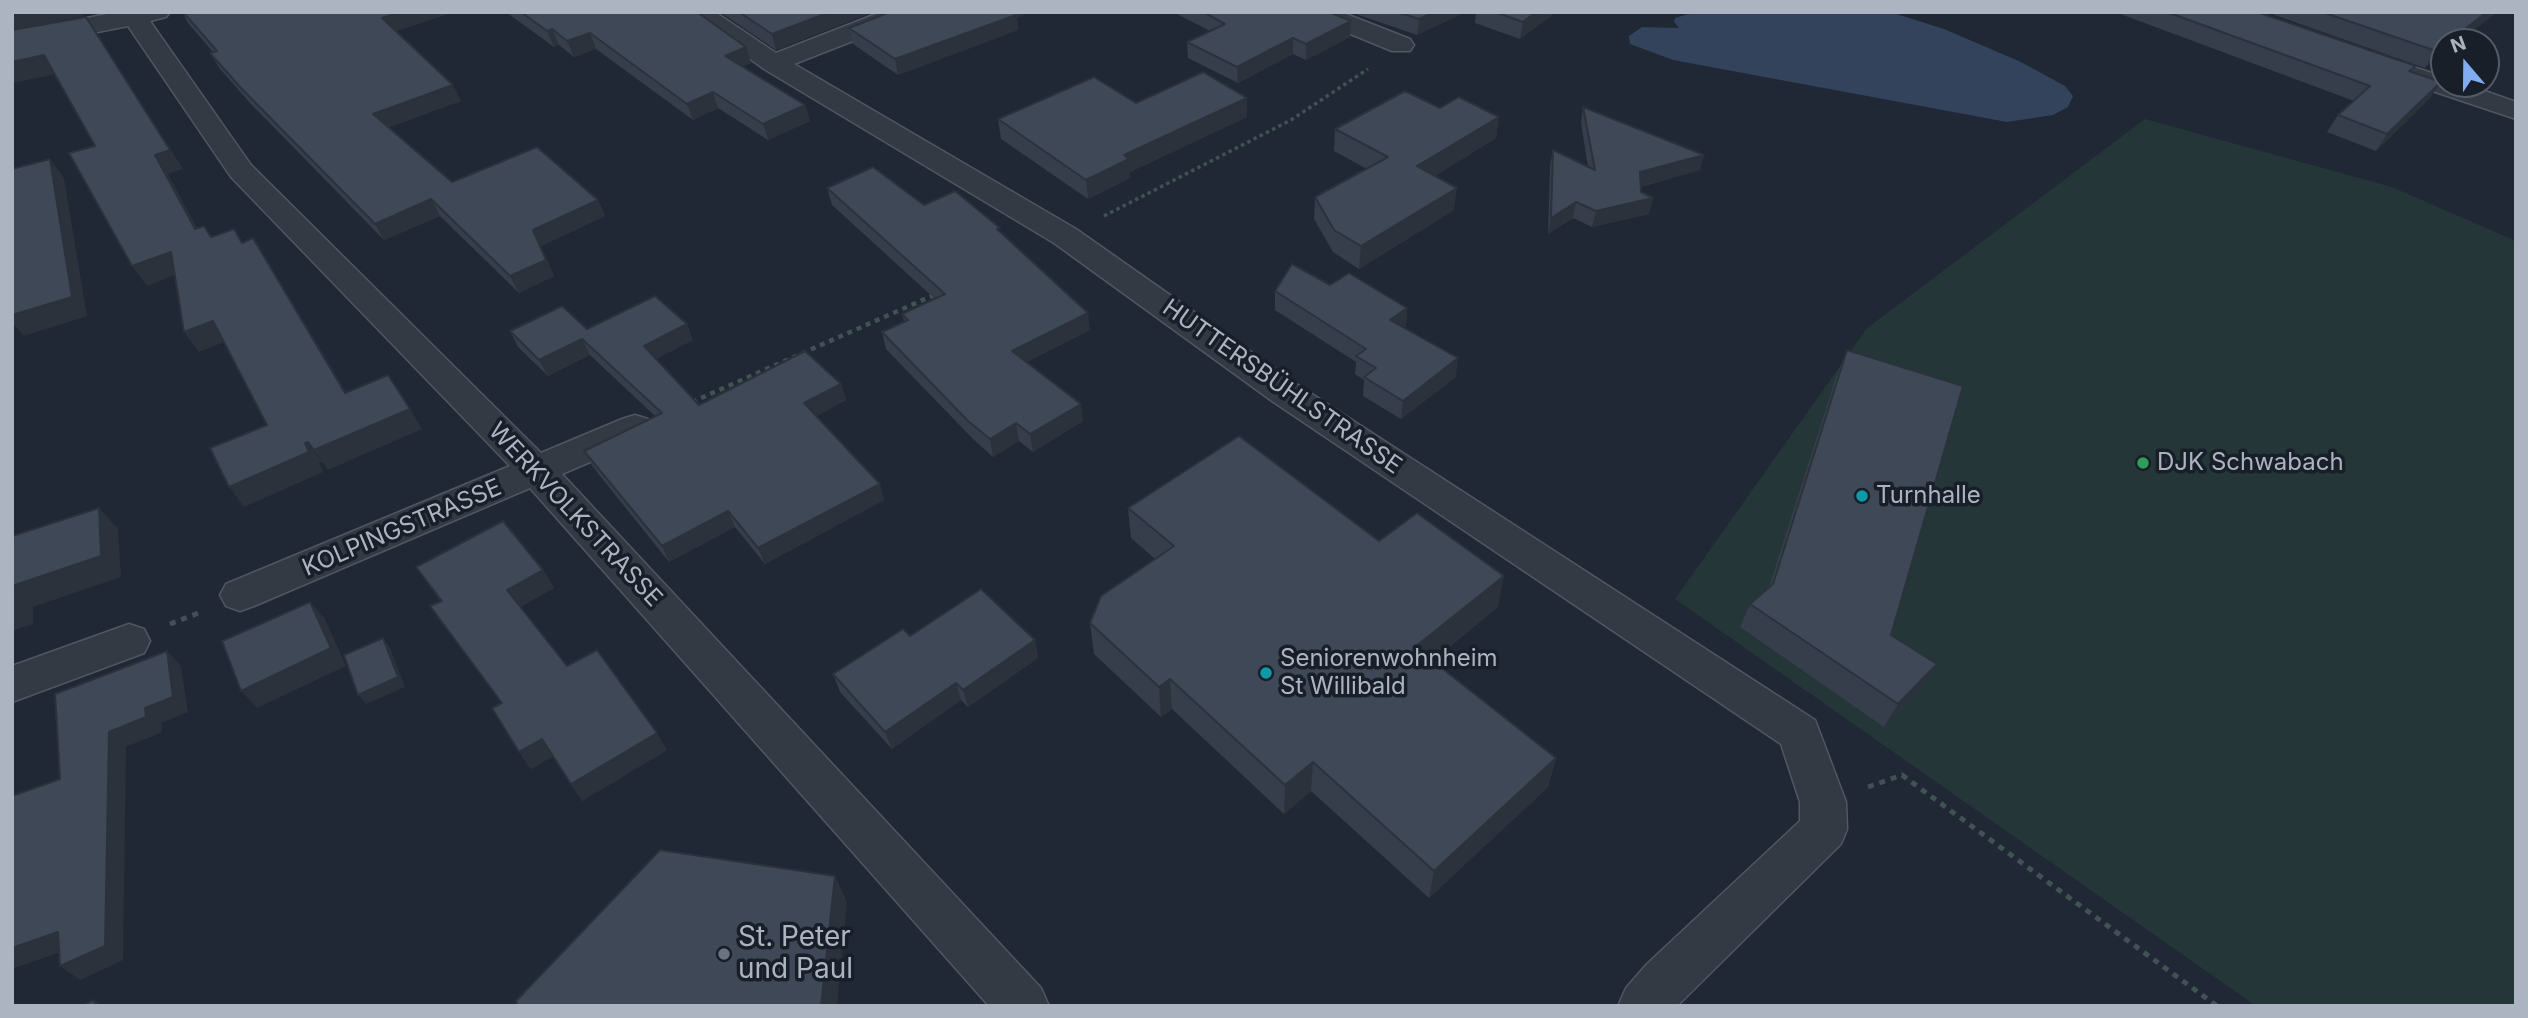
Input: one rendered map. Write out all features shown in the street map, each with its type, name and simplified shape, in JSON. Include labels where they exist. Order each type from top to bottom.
[{"type":"street","name":"HUTTERSBÜHLSTRASSE","points":[[698,12],[773,63],[1065,236],[1286,393],[1799,733],[1823,802]]},
{"type":"street","points":[[773,63],[905,12]]},
{"type":"street","points":[[1318,12],[1401,45]]},
{"type":"street","points":[[12,41],[146,15]]},
{"type":"street","name":"WERKVOLKSTRASSE","points":[[146,15],[241,172],[538,472],[1023,1006]]},
{"type":"street","points":[[2360,57],[2516,111]]},
{"type":"street","name":"KOLPINGSTRASSE","points":[[240,595],[538,472],[640,425]]},
{"type":"street","points":[[12,684],[130,641]]},
{"type":"street","points":[[1644,1006],[1665,981],[1824,829],[1823,802]]},
{"type":"path","points":[[130,641],[240,595]]},
{"type":"path","points":[[1823,802],[1902,775],[2217,1006]]},
{"type":"shaded area","name":"DJK Schwabach","points":[[2145,119],[2392,187],[2516,241],[2516,1006],[2256,1006],[1675,599],[1867,328]]},
{"type":"water","points":[[1695,12],[1890,12],[1944,29],[2021,62],[2065,86],[2073,96],[2068,107],[2053,115],[2007,122],[1673,60],[1630,44],[1629,36],[1642,27],[1679,28],[1674,22],[1675,18]]},
{"type":"building","points":[[183,12],[399,12],[382,18],[453,85],[373,114],[452,182],[537,147],[598,200],[533,230],[546,260],[510,276],[431,199],[375,224],[241,88],[210,53],[217,51]]},
{"type":"building","points":[[521,12],[697,12],[746,47],[725,56],[805,105],[763,124],[713,92],[687,104],[590,33],[567,41],[552,29],[547,31]]},
{"type":"building","points":[[739,12],[830,12],[772,34]]},
{"type":"building","points":[[890,12],[1012,12],[1016,15],[895,59],[849,28]]},
{"type":"building","points":[[1203,12],[1329,12],[1351,21],[1306,44],[1293,38],[1237,67],[1187,42],[1225,24]]},
{"type":"building","points":[[1397,12],[1434,12],[1419,19]]},
{"type":"building","points":[[1495,12],[1536,12],[1523,22]]},
{"type":"building","points":[[2167,12],[2257,12],[2416,66],[2409,71],[2430,78],[2430,93],[2387,134],[2338,115],[2370,86]]},
{"type":"building","points":[[2322,12],[2487,12],[2466,28],[2430,28],[2430,49]]},
{"type":"building","points":[[86,17],[170,150],[155,155],[195,229],[204,226],[211,237],[234,229],[242,243],[253,238],[345,393],[388,375],[410,409],[314,450],[308,442],[305,443],[309,452],[229,487],[210,448],[267,425],[213,321],[184,332],[171,252],[132,266],[69,153],[95,146],[44,55],[12,62],[12,30]]},
{"type":"building","points":[[1203,72],[1247,98],[1124,155],[1129,159],[1086,180],[998,119],[1094,77],[1136,103]]},
{"type":"building","points":[[1405,91],[1440,108],[1459,97],[1499,117],[1417,166],[1457,188],[1361,246],[1334,230],[1315,197],[1388,157],[1335,129]]},
{"type":"building","points":[[1583,107],[1704,155],[1640,172],[1641,192],[1653,198],[1596,211],[1576,202],[1551,218],[1553,150],[1595,170]]},
{"type":"building","points":[[50,159],[72,297],[12,315],[12,169]]},
{"type":"building","points":[[873,167],[924,205],[955,191],[1000,228],[997,229],[1088,313],[1012,351],[1081,404],[1030,434],[1016,423],[990,439],[968,421],[882,332],[908,320],[902,314],[945,294],[827,188]]},
{"type":"building","points":[[1292,264],[1330,285],[1349,273],[1407,308],[1390,320],[1458,358],[1403,401],[1364,377],[1376,368],[1356,356],[1366,349],[1275,291]]},
{"type":"building","points":[[655,296],[687,324],[644,346],[699,405],[805,351],[841,384],[804,403],[880,484],[758,548],[728,511],[662,546],[584,451],[662,413],[582,339],[539,360],[510,331],[562,306],[587,329]]},
{"type":"building","name":"Turnhalle","points":[[1847,350],[1963,386],[1891,635],[1937,664],[1898,704],[1750,604],[1773,584]]},
{"type":"building","name":"Seniorenwohnheim St Willibald","points":[[1239,436],[1379,541],[1417,513],[1504,576],[1415,647],[1556,758],[1434,871],[1313,762],[1285,785],[1170,679],[1159,687],[1090,623],[1101,596],[1174,546],[1128,508]]},
{"type":"building","points":[[99,508],[101,556],[12,586],[12,536]]},
{"type":"building","points":[[503,521],[543,570],[507,590],[567,666],[597,650],[657,733],[571,784],[542,739],[519,752],[492,708],[502,703],[430,606],[442,601],[416,567]]},
{"type":"building","points":[[981,589],[1035,640],[963,690],[956,683],[885,732],[833,674],[903,629],[910,636]]},
{"type":"building","points":[[310,602],[331,648],[241,691],[222,641]]},
{"type":"building","points":[[383,638],[398,677],[358,695],[344,655]]},
{"type":"building","points":[[167,651],[173,697],[145,708],[146,717],[109,732],[105,946],[60,966],[58,932],[12,948],[12,796],[60,779],[55,694]]},
{"type":"building","name":"St. Peter und Paul","points":[[660,850],[835,876],[821,1006],[518,1006],[516,1001]]},
{"type":"building","points":[[94,1000],[95,1006],[82,1006]]},
{"type":"place","name":"DJK Schwabach","points":[[2143,463]]},
{"type":"place","name":"Turnhalle","points":[[1862,496]]},
{"type":"place","name":"Seniorenwohnheim St Willibald","points":[[1266,673]]},
{"type":"place","name":"St. Peter und Paul","points":[[724,954]]}]
